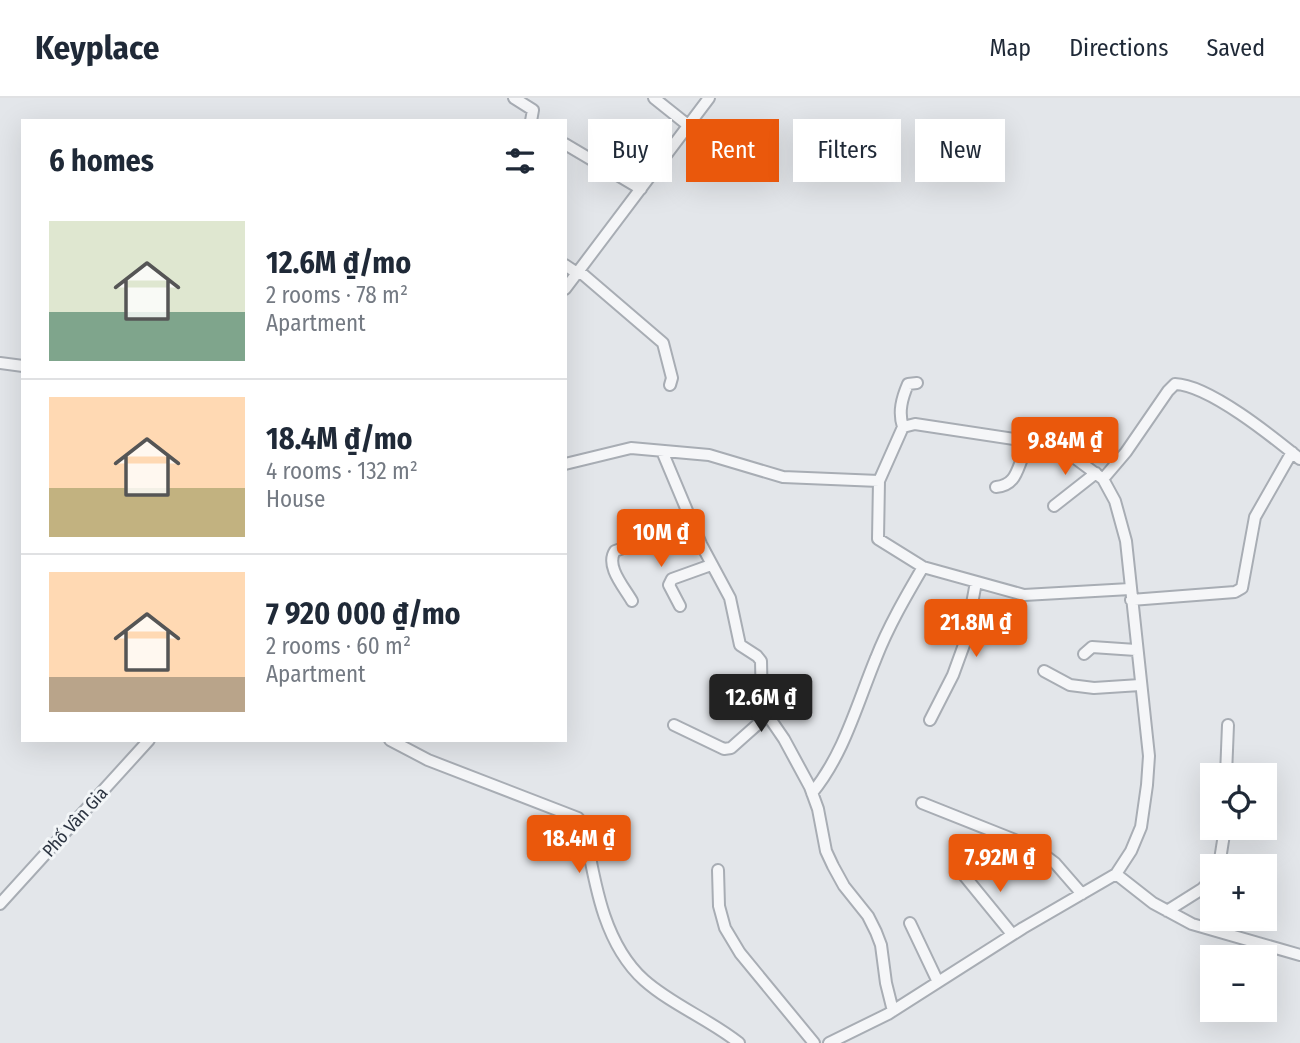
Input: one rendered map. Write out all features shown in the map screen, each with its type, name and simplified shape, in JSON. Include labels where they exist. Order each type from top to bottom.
[{"type":"street","points":[[514,98],[533,110],[531,119]]},
{"type":"street","points":[[654,98],[686,124]]},
{"type":"street","points":[[694,119],[709,98]]},
{"type":"street","points":[[567,286],[686,130]]},
{"type":"street","points":[[567,145],[641,189]]},
{"type":"street","points":[[567,266],[578,272],[663,343],[672,378],[670,385]]},
{"type":"street","points":[[0,363],[21,366]]},
{"type":"street","points":[[917,383],[908,384],[902,397],[900,418],[903,427],[879,481],[878,539],[923,567],[1024,596],[1235,592],[1242,588],[1255,517],[1296,455],[1236,410],[1185,384],[1175,384],[1126,453],[1100,476],[1054,506]]},
{"type":"street","points":[[829,1043],[893,1011],[1012,934],[1116,874],[1131,851],[1141,827],[1147,785],[1149,756],[1126,541],[1115,502],[1100,476],[1068,453],[1047,444],[915,424],[903,427]]},
{"type":"street","points":[[996,487],[1013,482],[1024,452],[1031,442]]},
{"type":"street","points":[[567,464],[631,448],[709,455],[783,477],[879,481]]},
{"type":"street","points":[[662,451],[711,565],[730,598],[740,645],[761,661],[761,704],[785,739],[812,793],[826,850],[833,866],[844,886],[868,916],[881,946],[893,1011]]},
{"type":"street","points":[[632,600],[611,564],[615,551],[693,523]]},
{"type":"street","points":[[680,606],[669,585],[672,579],[711,565]]},
{"type":"street","points":[[812,793],[829,773],[835,761],[877,654],[923,567]]},
{"type":"street","points":[[930,720],[953,675],[965,642],[975,582]]},
{"type":"street","points":[[1084,654],[1092,647],[1136,650]]},
{"type":"street","points":[[1044,671],[1070,685],[1094,688],[1140,685]]},
{"type":"street","points":[[674,725],[724,749],[731,748],[768,716]]},
{"type":"street","points":[[1226,763],[1228,725]]},
{"type":"street","name":"Phố Vân Gia","points":[[0,904],[147,742]]},
{"type":"street","points":[[394,742],[440,765],[578,818],[584,825],[608,928],[623,955],[645,980],[739,1043]]},
{"type":"street","points":[[922,803],[1035,848],[1055,863],[1082,894]]},
{"type":"street","points":[[718,870],[719,906],[725,928],[740,953],[814,1043]]},
{"type":"street","points":[[963,874],[1012,934]]},
{"type":"street","points":[[1116,874],[1167,911],[1192,924],[1300,955]]},
{"type":"street","points":[[1167,911],[1200,890]]},
{"type":"street","points":[[910,923],[938,982]]}]
